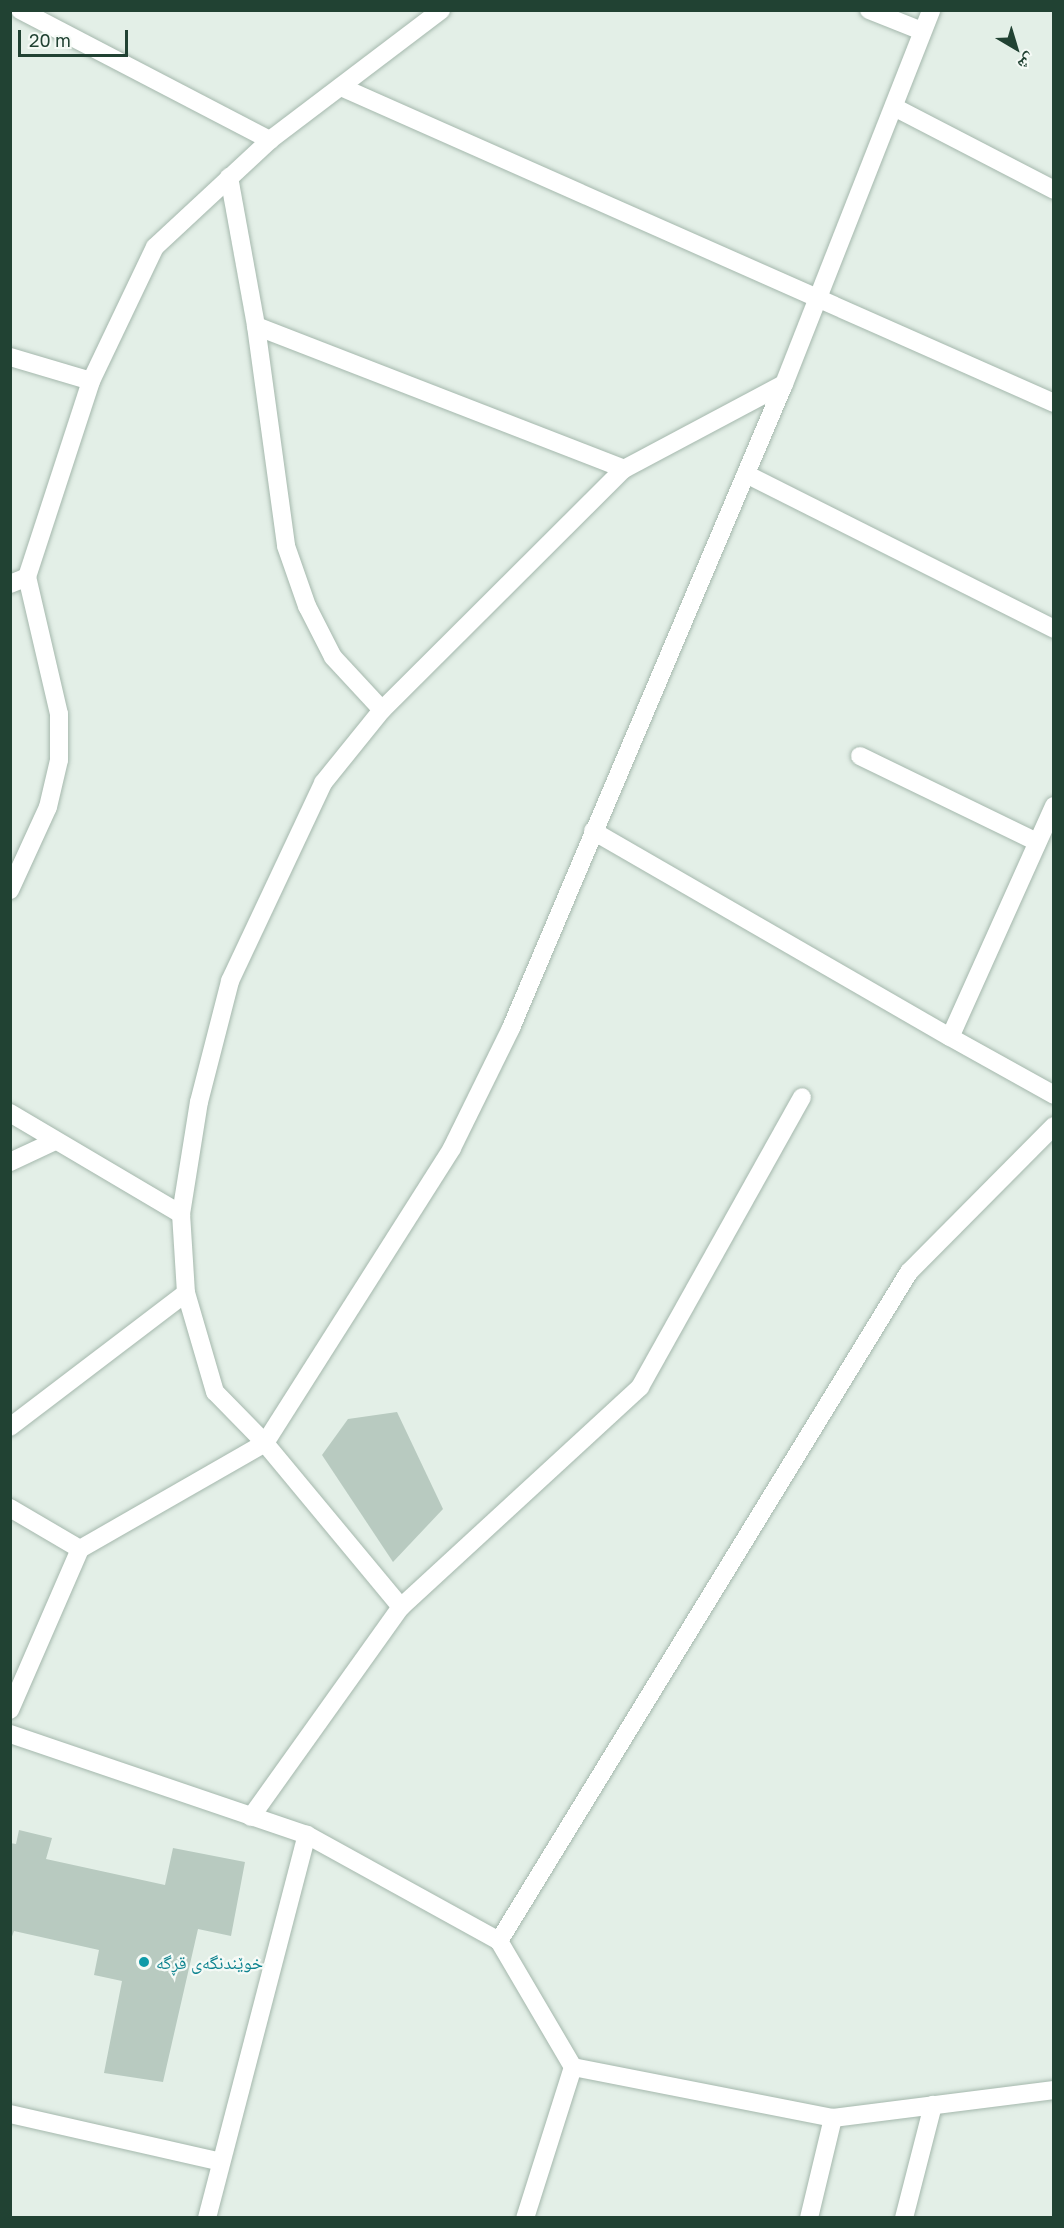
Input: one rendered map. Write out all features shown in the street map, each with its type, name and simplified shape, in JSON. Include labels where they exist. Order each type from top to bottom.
[{"type":"street","points":[[20,10],[270,140]]},
{"type":"street","points":[[10,890],[48,807],[59,760],[59,714],[16,577],[91,381],[154,247],[270,140],[441,10]]},
{"type":"street","points":[[869,10],[922,31]]},
{"type":"street","points":[[10,1710],[80,1549],[264,1443],[452,1148],[511,1028],[820,299],[931,10]]},
{"type":"street","points":[[341,87],[1053,403]]},
{"type":"street","points":[[894,107],[1053,190]]},
{"type":"street","points":[[229,177],[256,326],[286,546],[307,606],[333,657],[382,710]]},
{"type":"street","points":[[256,326],[624,469]]},
{"type":"street","points":[[10,357],[91,381]]},
{"type":"street","points":[[401,1607],[264,1443],[215,1392],[186,1293],[181,1214],[199,1102],[230,981],[323,783],[382,710],[624,469],[784,384]]},
{"type":"street","points":[[746,474],[1053,629]]},
{"type":"street","points":[[860,756],[1037,842]]},
{"type":"street","points":[[950,1037],[1053,806]]},
{"type":"street","points":[[593,831],[1053,1095]]},
{"type":"street","points":[[251,1817],[401,1607],[640,1387],[802,1097]]},
{"type":"street","points":[[10,1113],[181,1214]]},
{"type":"street","points":[[499,1941],[909,1272],[1053,1126]]},
{"type":"street","points":[[10,1162],[55,1141]]},
{"type":"street","points":[[10,1427],[186,1293]]},
{"type":"street","points":[[10,1508],[80,1549]]},
{"type":"street","points":[[10,1734],[308,1835],[499,1941],[573,2067],[525,2217]]},
{"type":"street","points":[[207,2217],[308,1835]]},
{"type":"street","points":[[573,2067],[833,2118],[1053,2090]]},
{"type":"street","points":[[904,2217],[933,2105]]},
{"type":"street","points":[[10,2114],[221,2162]]},
{"type":"street","points":[[809,2217],[833,2118]]},
{"type":"building","points":[[397,1412],[443,1509],[393,1562],[322,1455],[348,1419]]},
{"type":"building","name":"خوێندنگەی قڕگە","points":[[19,1830],[52,1838],[46,1859],[165,1885],[173,1848],[245,1862],[231,1936],[198,1929],[163,2082],[104,2073],[122,1981],[94,1975],[99,1950],[14,1931],[10,1942],[10,1843],[16,1844]]},
{"type":"place","name":"خوێندنگەی قڕگە","points":[[144,1962]]}]
